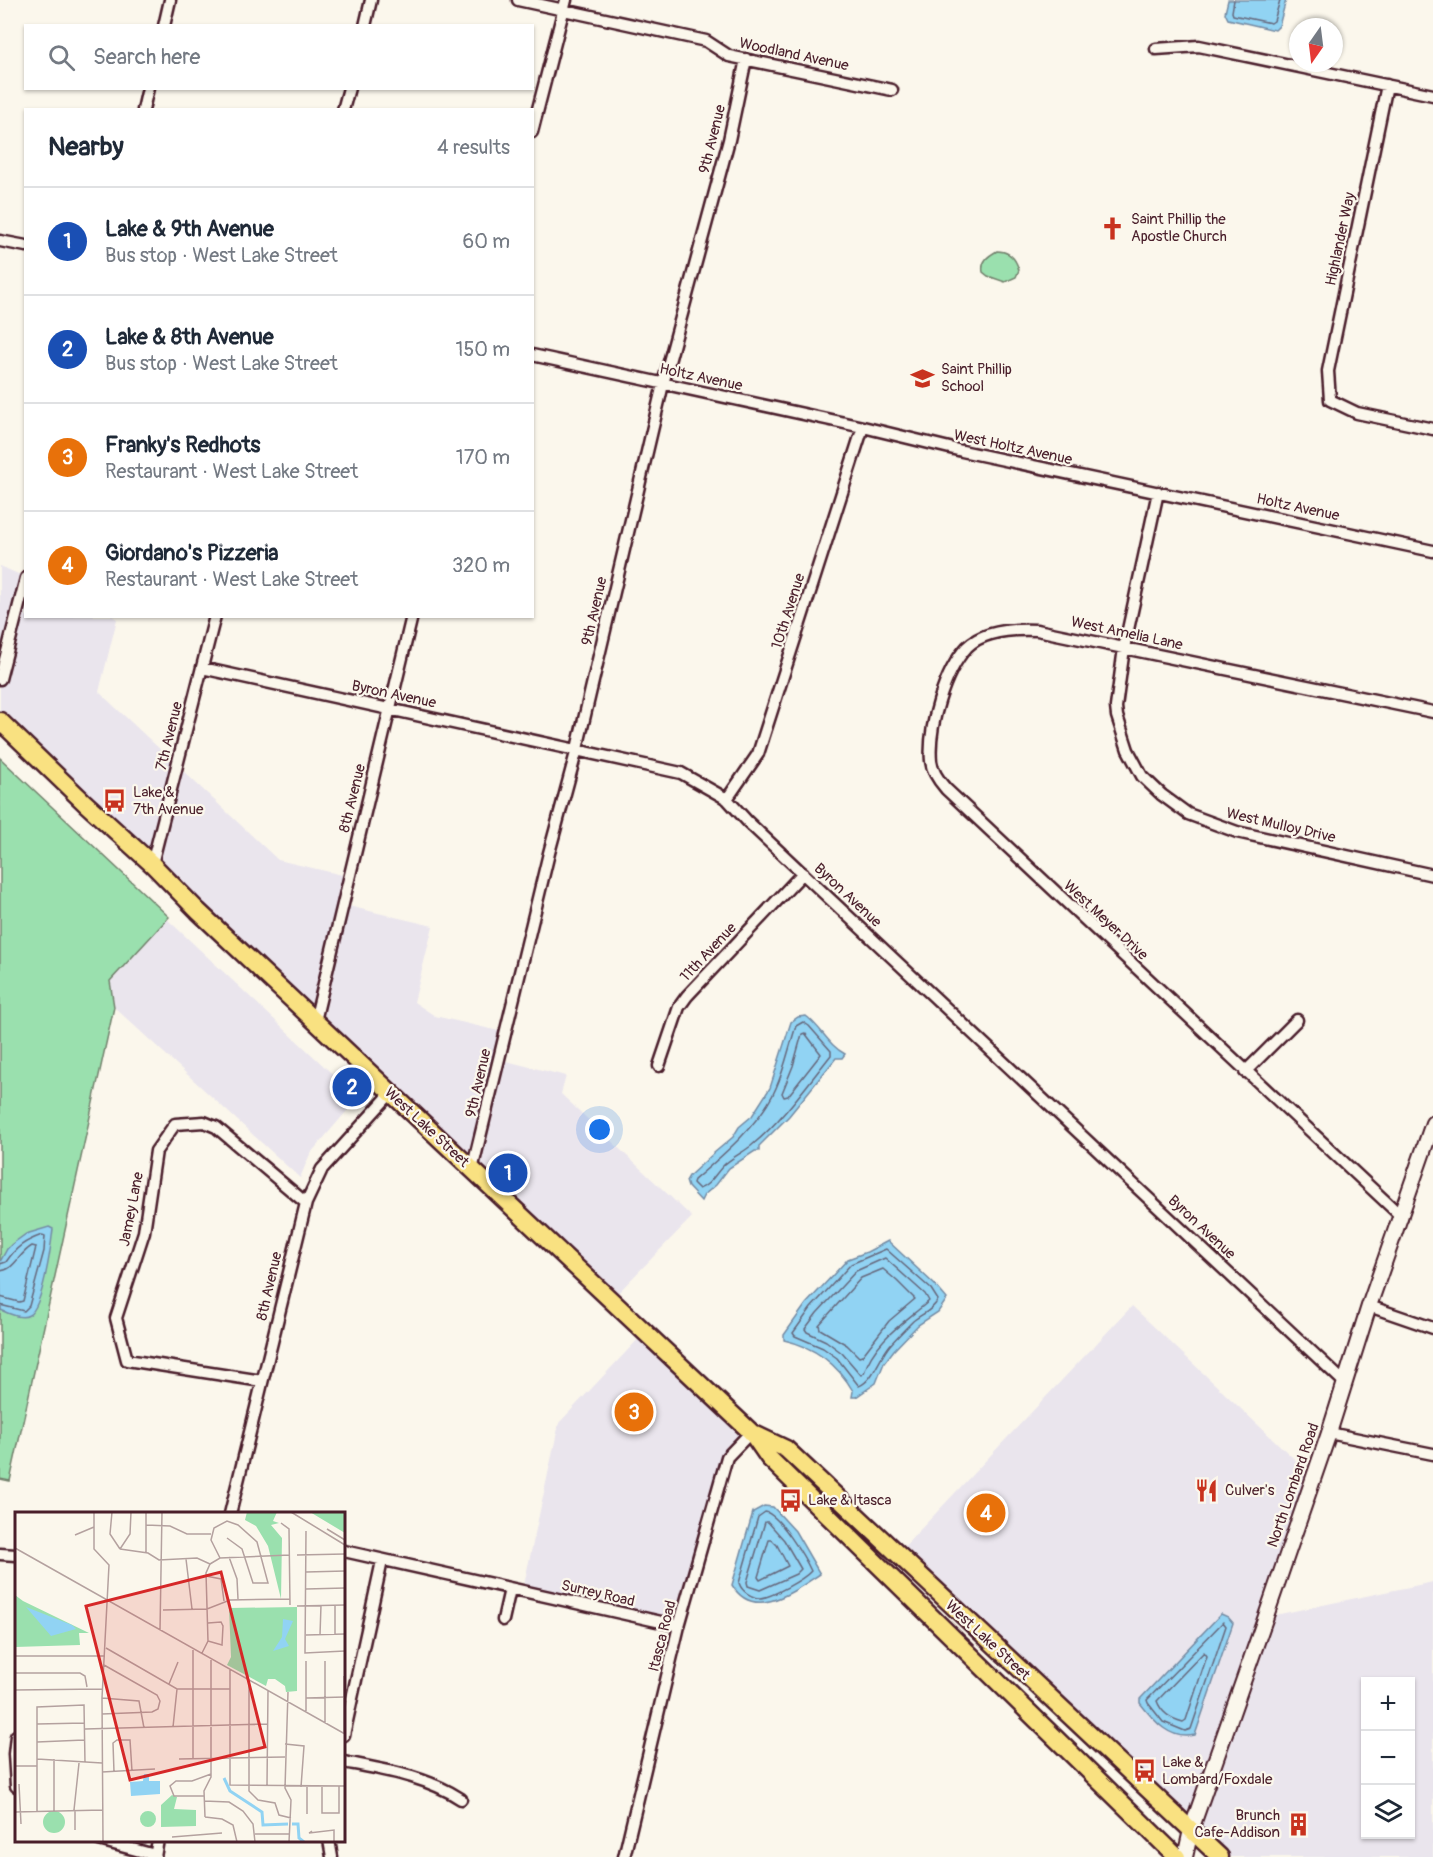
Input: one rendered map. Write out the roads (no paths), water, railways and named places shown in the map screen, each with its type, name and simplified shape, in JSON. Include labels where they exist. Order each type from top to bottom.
[{"type":"main road","name":"West Lake Street","points":[[0,721],[751,1432],[762,1451],[1177,1857]]},
{"type":"main road","name":"West Lake Street","points":[[751,1432],[786,1449],[1220,1857]]},
{"type":"street","points":[[164,24],[170,0]]},
{"type":"street","points":[[365,24],[371,0]]},
{"type":"street","name":"Woodland Avenue","points":[[518,0],[564,5],[706,41],[729,56],[892,90]]},
{"type":"street","points":[[534,124],[564,5]]},
{"type":"street","points":[[1156,49],[1199,46],[1433,95]]},
{"type":"street","name":"9th Avenue","points":[[472,1170],[549,853],[577,749],[663,384],[729,140],[746,59]]},
{"type":"street","name":"Highlander Way","points":[[1387,85],[1328,371],[1330,400],[1358,413],[1433,429]]},
{"type":"street","points":[[143,108],[148,90]]},
{"type":"street","points":[[344,108],[348,90]]},
{"type":"street","points":[[0,241],[24,246]]},
{"type":"street","name":"Holtz Avenue","points":[[534,356],[863,427]]},
{"type":"street","name":"West Holtz Avenue","points":[[863,427],[962,451],[1158,492]]},
{"type":"street","name":"10th Avenue","points":[[727,798],[758,754],[863,427]]},
{"type":"street","name":"Holtz Avenue","points":[[1158,492],[1433,551]]},
{"type":"street","name":"West Mulloy Drive","points":[[1158,492],[1124,648],[1116,707],[1128,750],[1142,776],[1162,795],[1188,814],[1222,828],[1433,875]]},
{"type":"street","points":[[0,679],[24,586]]},
{"type":"street","name":"7th Avenue","points":[[152,864],[214,618]]},
{"type":"street","name":"8th Avenue","points":[[315,1021],[412,618]]},
{"type":"street","name":"West Amelia Lane","points":[[946,789],[938,779],[932,762],[932,732],[935,716],[952,670],[968,647],[984,636],[1016,629],[1037,630],[1433,712]]},
{"type":"street","name":"Byron Avenue","points":[[202,668],[681,773],[727,798],[748,822],[1346,1383]]},
{"type":"street","name":"West Meyer Drive","points":[[946,789],[1245,1072],[1402,1216]]},
{"type":"street","name":"11th Avenue","points":[[659,1066],[679,1007],[687,996],[803,873]]},
{"type":"street","points":[[1245,1072],[1297,1020]]},
{"type":"street","name":"8th Avenue","points":[[230,1512],[306,1203],[322,1169],[391,1093]]},
{"type":"street","name":"Jamey Lane","points":[[262,1381],[127,1360],[116,1318],[144,1232],[156,1151],[175,1124],[204,1122],[216,1127],[306,1203]]},
{"type":"street","name":"North Lombard Road","points":[[1185,1857],[1191,1830],[1329,1433],[1369,1306],[1433,1123]]},
{"type":"street","points":[[1369,1306],[1433,1328]]},
{"type":"street","name":"Itasca Road","points":[[624,1857],[679,1626],[727,1457],[751,1432]]},
{"type":"street","points":[[1329,1433],[1433,1454]]},
{"type":"street","name":"Surrey Road","points":[[345,1551],[679,1626]]},
{"type":"street","points":[[0,1554],[15,1555]]},
{"type":"street","points":[[345,1730],[382,1560]]},
{"type":"street","points":[[503,1620],[510,1589]]},
{"type":"street","points":[[15,1745],[15,1770]]},
{"type":"street","points":[[345,1762],[414,1777],[444,1788],[461,1799]]},
{"type":"street","points":[[106,1842],[155,1856]]},
{"type":"street","points":[[328,1842],[332,1857]]},
{"type":"water","points":[[1228,0],[1286,0],[1279,26],[1275,30],[1228,19],[1225,13]]},
{"type":"water","points":[[806,1016],[834,1046],[845,1054],[842,1058],[836,1058],[789,1116],[759,1146],[759,1151],[755,1151],[729,1168],[701,1201],[688,1187],[686,1181],[752,1116],[770,1088],[791,1022],[798,1017]]},
{"type":"water","points":[[49,1227],[53,1229],[48,1262],[34,1310],[22,1317],[1,1310],[0,1262],[7,1249],[26,1234]]},
{"type":"water","points":[[888,1241],[947,1299],[938,1312],[918,1325],[894,1350],[884,1363],[876,1383],[856,1397],[852,1397],[853,1391],[847,1381],[832,1364],[806,1347],[784,1340],[784,1335],[806,1304],[848,1259]]},
{"type":"water","points":[[764,1506],[773,1507],[795,1531],[820,1574],[787,1595],[763,1602],[751,1601],[741,1596],[732,1585],[753,1512]]},
{"type":"water","points":[[1221,1614],[1233,1623],[1195,1735],[1186,1736],[1170,1732],[1151,1716],[1140,1703],[1140,1699]]},
{"type":"place","name":"Saint Phillip the Apostle Church","points":[[1113,228]]},
{"type":"place","name":"Saint Phillip School","points":[[923,378]]},
{"type":"place","name":"Lake & 7th Avenue","points":[[115,801]]},
{"type":"place","name":"Lake & 8th Avenue","points":[[352,1087]]},
{"type":"place","name":"Lake & 9th Avenue","points":[[508,1173]]},
{"type":"place","name":"Franky's Redhots","points":[[634,1412]]},
{"type":"place","name":"Culver's","points":[[1207,1490]]},
{"type":"place","name":"Lake & Itasca","points":[[790,1500]]},
{"type":"place","name":"Giordano's Pizzeria","points":[[986,1513]]},
{"type":"place","name":"Lake & Lombard/Foxdale","points":[[1144,1771]]},
{"type":"place","name":"Brunch Cafe-Addison","points":[[1298,1824]]}]
